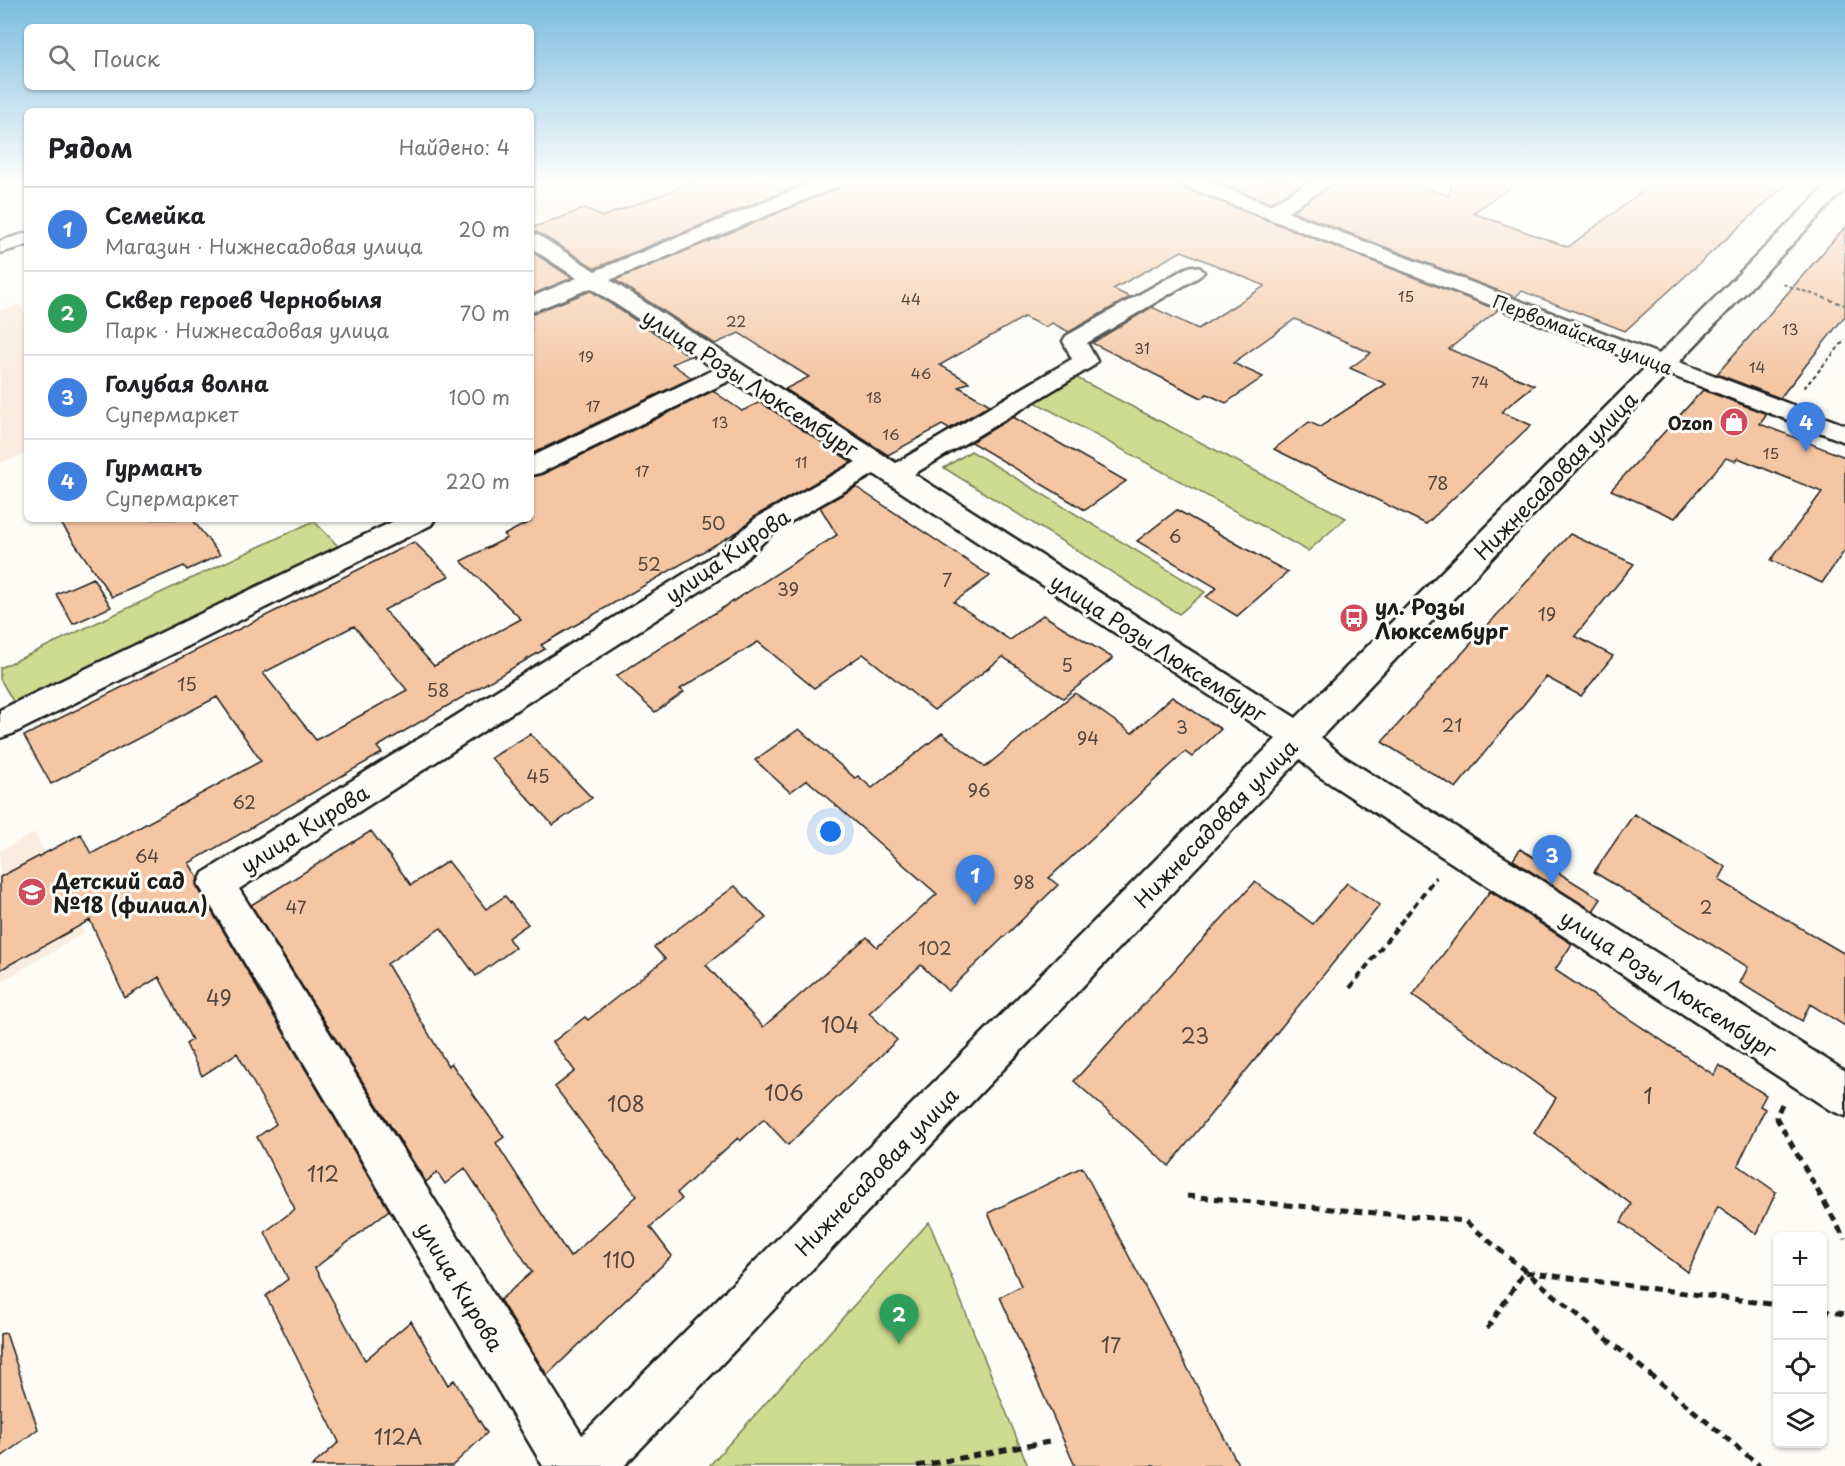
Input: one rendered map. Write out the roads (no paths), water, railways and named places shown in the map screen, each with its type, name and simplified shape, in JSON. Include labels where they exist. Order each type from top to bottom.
[{"type":"street","name":"улица Розы Люксембург","points":[[546,248],[1299,737],[1329,765],[1845,1095]]},
{"type":"street","points":[[534,303],[668,248]]},
{"type":"street","name":"Первомайская улица","points":[[1363,248],[1845,434]]},
{"type":"street","name":"Нижнесадовая улица","points":[[588,1466],[1776,248]]},
{"type":"street","name":"улица Кирова","points":[[572,1466],[216,884],[726,561],[766,524],[884,468],[1084,361],[1074,340],[1193,272]]},
{"type":"street","points":[[534,466],[733,370]]},
{"type":"street","points":[[0,725],[415,522]]},
{"type":"place","name":"Ozon","points":[[1734,422]]},
{"type":"place","name":"Гурманъ","points":[[1806,452]]},
{"type":"place","name":"ул. Розы Люксембург","points":[[1354,618]]},
{"type":"place","name":"Голубая волна","points":[[1552,885]]},
{"type":"place","name":"Детский сад №18 (филиал)","points":[[32,892]]},
{"type":"place","name":"Семейка","points":[[975,905]]},
{"type":"place","name":"Сквер героев Чернобыля","points":[[899,1344]]}]
